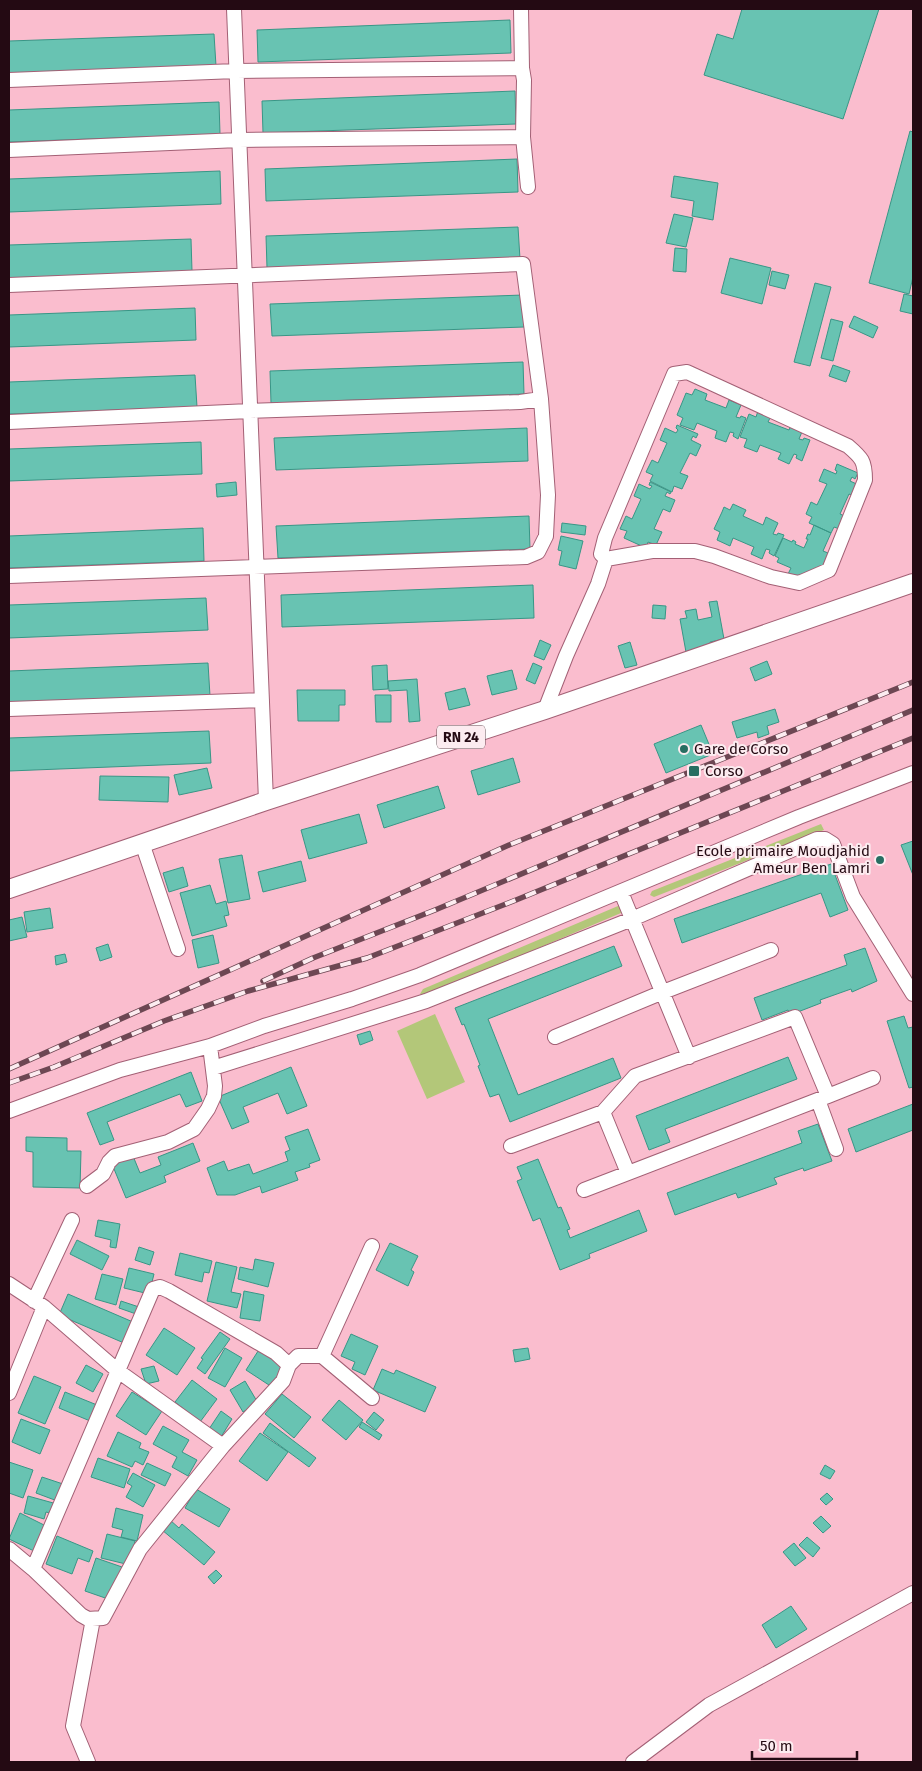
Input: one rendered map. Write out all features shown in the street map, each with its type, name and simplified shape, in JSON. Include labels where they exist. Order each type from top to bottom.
[{"type":"main road","name":"RN 24","points":[[9,889],[266,801],[546,710],[913,583]]},
{"type":"street","points":[[234,9],[266,801]]},
{"type":"street","points":[[521,9],[524,80],[523,137],[528,187]]},
{"type":"street","points":[[9,80],[236,71],[522,68]]},
{"type":"street","points":[[9,150],[239,140],[523,137]]},
{"type":"street","points":[[9,285],[523,264],[541,399],[548,495],[546,536],[538,552],[526,557],[9,576]]},
{"type":"street","points":[[687,372],[848,446],[859,456],[865,466],[863,488],[829,570],[799,583],[771,577],[695,551],[652,552],[606,559],[601,554],[605,538],[674,374],[687,372]]},
{"type":"street","points":[[9,422],[250,411],[520,402],[541,399]]},
{"type":"street","points":[[546,710],[566,656],[598,584],[606,559]]},
{"type":"street","points":[[9,709],[262,700]]},
{"type":"street","points":[[9,1111],[120,1070],[210,1046],[264,1026],[352,1000],[420,975],[799,818],[913,773]]},
{"type":"street","points":[[213,1068],[426,1001],[632,919],[817,839],[825,839],[833,844],[854,897],[913,994]]},
{"type":"street","points":[[142,843],[178,948]]},
{"type":"street","points":[[621,892],[689,1057]]},
{"type":"street","points":[[555,1037],[771,950]]},
{"type":"street","points":[[511,1146],[603,1112],[635,1076],[795,1017],[823,1098],[836,1149]]},
{"type":"street","points":[[87,1186],[103,1174],[109,1162],[115,1156],[168,1142],[194,1129],[208,1109],[214,1096],[215,1086],[210,1046]]},
{"type":"street","points":[[584,1190],[873,1078]]},
{"type":"street","points":[[603,1112],[628,1173]]},
{"type":"street","points":[[9,1393],[39,1304],[72,1220]]},
{"type":"street","points":[[322,1356],[372,1246]]},
{"type":"street","points":[[9,1284],[39,1304],[118,1371],[223,1446]]},
{"type":"street","points":[[33,1569],[153,1290],[160,1288],[169,1291],[276,1353],[289,1365]]},
{"type":"street","points":[[9,1549],[81,1615],[88,1619],[103,1618],[140,1548],[223,1446],[283,1381],[289,1365],[298,1356],[322,1356],[372,1398]]},
{"type":"street","points":[[633,1762],[709,1705],[913,1593]]},
{"type":"street","points":[[88,1762],[73,1726],[93,1619]]},
{"type":"green space","points":[[821,824],[824,830],[654,897],[650,895],[652,891]]},
{"type":"green space","points":[[621,906],[623,911],[621,913],[426,996],[420,994],[423,989]]},
{"type":"green space","points":[[435,1014],[465,1082],[427,1099],[397,1031]]},
{"type":"building","points":[[742,9],[879,9],[843,119],[704,75],[717,34],[733,39]]},
{"type":"building","points":[[510,20],[511,53],[258,62],[257,30]]},
{"type":"building","points":[[214,34],[216,66],[9,74],[9,41]]},
{"type":"building","points":[[515,91],[516,124],[263,133],[262,101]]},
{"type":"building","points":[[219,102],[220,134],[9,142],[9,110]]},
{"type":"building","points":[[910,131],[913,132],[913,277],[909,294],[869,283]]},
{"type":"building","points":[[517,159],[518,192],[266,201],[265,169]]},
{"type":"building","points":[[220,171],[221,204],[9,212],[9,179]]},
{"type":"building","points":[[674,176],[718,183],[713,220],[692,216],[694,201],[671,197]]},
{"type":"building","points":[[674,214],[693,218],[686,247],[666,243]]},
{"type":"building","points":[[518,227],[520,259],[267,268],[266,236]]},
{"type":"building","points":[[191,239],[192,271],[9,278],[9,245]]},
{"type":"building","points":[[675,248],[687,249],[686,272],[673,271]]},
{"type":"building","points":[[730,258],[771,268],[762,304],[721,293]]},
{"type":"building","points":[[772,271],[789,275],[785,289],[769,285]]},
{"type":"building","points":[[815,283],[831,287],[810,366],[794,362]]},
{"type":"building","points":[[904,294],[913,296],[913,314],[900,311]]},
{"type":"building","points":[[523,295],[524,327],[272,336],[270,304]]},
{"type":"building","points":[[195,308],[196,340],[9,347],[9,315]]},
{"type":"building","points":[[854,316],[878,327],[873,338],[849,327]]},
{"type":"building","points":[[831,319],[843,322],[833,361],[821,358]]},
{"type":"building","points":[[523,362],[524,394],[271,403],[270,371]]},
{"type":"building","points":[[833,365],[850,371],[846,382],[829,376]]},
{"type":"building","points":[[195,375],[197,407],[9,414],[9,382]]},
{"type":"building","points":[[695,389],[707,394],[705,400],[726,408],[729,400],[741,405],[736,417],[746,418],[738,439],[733,436],[734,433],[730,432],[726,442],[715,438],[717,431],[697,423],[694,430],[680,425],[683,418],[677,415],[686,393],[692,395]]},
{"type":"building","points":[[758,411],[771,416],[768,422],[789,430],[792,423],[804,427],[799,439],[810,440],[802,461],[796,458],[797,455],[794,454],[789,464],[778,459],[781,453],[760,445],[757,452],[744,447],[747,439],[740,437],[749,414],[756,417]]},
{"type":"building","points":[[677,425],[698,434],[696,438],[693,436],[691,440],[701,445],[696,456],[690,453],[680,473],[688,476],[682,489],[674,486],[672,492],[650,481],[653,475],[646,472],[652,460],[658,463],[667,443],[660,440],[665,428],[676,433],[678,430],[676,428]]},
{"type":"building","points":[[527,428],[528,461],[276,470],[274,438]]},
{"type":"building","points":[[201,442],[202,474],[9,481],[9,449]]},
{"type":"building","points":[[837,464],[858,473],[855,479],[852,477],[850,481],[861,486],[856,497],[849,494],[840,514],[847,517],[842,530],[834,527],[831,533],[809,523],[812,517],[806,514],[811,502],[817,505],[827,484],[819,481],[824,469],[836,474]]},
{"type":"building","points":[[236,482],[237,495],[217,497],[216,484]]},
{"type":"building","points":[[650,482],[671,492],[670,494],[667,492],[665,496],[675,500],[670,512],[663,509],[654,529],[662,532],[656,545],[648,542],[646,548],[624,538],[627,531],[620,529],[626,516],[632,519],[641,499],[634,496],[639,484],[650,489],[652,486],[649,485]]},
{"type":"building","points":[[733,504],[746,510],[743,516],[763,525],[766,517],[778,523],[773,534],[784,535],[774,556],[769,553],[770,550],[766,549],[762,559],[751,554],[754,547],[733,538],[730,546],[717,540],[720,532],[714,529],[724,507],[730,510]]},
{"type":"building","points":[[529,516],[530,549],[278,558],[276,526]]},
{"type":"building","points":[[562,523],[586,526],[585,535],[561,532]]},
{"type":"building","points":[[814,525],[831,533],[823,551],[833,555],[827,569],[802,580],[788,574],[791,568],[777,562],[779,558],[775,556],[783,538],[792,542],[793,540],[796,542],[795,544],[804,548],[808,534],[810,535]]},
{"type":"building","points":[[203,528],[204,561],[9,568],[9,536]]},
{"type":"building","points":[[561,536],[583,541],[576,569],[559,565],[562,551],[558,550]]},
{"type":"building","points":[[533,585],[534,618],[282,627],[281,595]]},
{"type":"building","points":[[206,598],[208,630],[9,638],[9,605]]},
{"type":"building","points":[[717,601],[724,639],[710,642],[711,647],[686,652],[680,619],[687,618],[685,611],[696,609],[698,620],[712,617],[709,602]]},
{"type":"building","points":[[653,605],[666,606],[665,619],[652,618]]},
{"type":"building","points":[[540,640],[551,645],[544,660],[534,656]]},
{"type":"building","points":[[630,642],[637,665],[625,668],[618,646]]},
{"type":"building","points":[[767,661],[772,674],[755,681],[750,668]]},
{"type":"building","points":[[208,663],[210,696],[9,703],[9,671]]},
{"type":"building","points":[[533,663],[542,667],[535,684],[526,680]]},
{"type":"building","points":[[387,665],[388,689],[373,690],[372,666]]},
{"type":"building","points":[[512,670],[517,689],[492,695],[487,676]]},
{"type":"building","points":[[417,679],[420,721],[409,722],[407,690],[389,691],[388,681]]},
{"type":"building","points":[[465,688],[470,705],[449,710],[445,693]]},
{"type":"building","points":[[297,690],[345,690],[345,705],[339,705],[339,721],[298,721]]},
{"type":"building","points":[[375,695],[391,695],[391,722],[376,722]]},
{"type":"building","points":[[775,709],[779,722],[767,726],[769,734],[758,738],[757,732],[737,738],[732,722]]},
{"type":"building","name":"Gare de Corso","points":[[701,725],[713,754],[666,773],[654,744]]},
{"type":"building","points":[[209,731],[211,763],[9,771],[9,738]]},
{"type":"building","points":[[513,758],[520,782],[478,795],[471,771]]},
{"type":"building","points":[[207,768],[212,788],[179,795],[174,775]]},
{"type":"building","points":[[100,776],[169,777],[168,802],[99,800]]},
{"type":"building","points":[[438,786],[445,808],[384,828],[377,805]]},
{"type":"building","points":[[359,814],[367,843],[309,859],[301,830]]},
{"type":"building","points":[[913,841],[913,875],[901,845]]},
{"type":"building","points":[[242,855],[250,899],[228,903],[219,859]]},
{"type":"building","points":[[301,861],[306,881],[263,892],[258,872]]},
{"type":"building","points":[[831,864],[848,910],[830,917],[821,893],[682,943],[674,919]]},
{"type":"building","points":[[183,867],[188,886],[169,892],[163,873]]},
{"type":"building","points":[[210,885],[216,904],[226,901],[229,915],[224,916],[227,926],[192,936],[180,893]]},
{"type":"building","points":[[50,908],[53,928],[27,932],[24,912]]},
{"type":"building","points":[[22,917],[27,937],[9,941],[9,920]]},
{"type":"building","points":[[213,935],[219,963],[198,968],[192,940]]},
{"type":"building","points":[[108,944],[112,957],[100,961],[96,948]]},
{"type":"building","points":[[614,946],[622,966],[488,1019],[518,1095],[613,1058],[621,1078],[510,1122],[499,1094],[490,1097],[464,1024],[462,1025],[455,1008]]},
{"type":"building","points":[[865,948],[877,981],[852,992],[851,989],[820,1000],[821,1003],[790,1015],[788,1010],[762,1020],[754,998],[847,965],[844,955]]},
{"type":"building","points":[[65,954],[67,962],[56,965],[55,956]]},
{"type":"building","points":[[904,1016],[908,1028],[913,1027],[913,1087],[909,1088],[887,1021]]},
{"type":"building","points":[[370,1031],[373,1040],[360,1045],[357,1035]]},
{"type":"building","points":[[788,1057],[797,1079],[665,1129],[670,1142],[649,1150],[636,1116]]},
{"type":"building","points":[[291,1067],[307,1106],[287,1114],[278,1093],[243,1107],[249,1122],[232,1129],[218,1097]]},
{"type":"building","points":[[191,1072],[202,1101],[186,1107],[180,1094],[107,1122],[114,1140],[100,1145],[87,1113]]},
{"type":"building","points":[[913,1104],[913,1130],[856,1152],[848,1129]]},
{"type":"building","points":[[818,1124],[832,1161],[804,1171],[803,1168],[774,1178],[777,1184],[738,1198],[736,1193],[675,1215],[667,1193],[802,1143],[798,1131]]},
{"type":"building","points":[[308,1129],[320,1160],[309,1164],[310,1167],[295,1172],[298,1180],[262,1193],[260,1186],[235,1195],[217,1195],[207,1168],[224,1161],[228,1171],[249,1164],[253,1174],[288,1161],[285,1152],[290,1150],[285,1137]]},
{"type":"building","points":[[26,1137],[67,1138],[67,1151],[81,1151],[80,1188],[33,1187],[33,1152],[26,1151]]},
{"type":"building","points":[[193,1143],[200,1161],[164,1176],[166,1182],[126,1198],[112,1164],[133,1156],[140,1173],[161,1165],[158,1157]]},
{"type":"building","points":[[538,1159],[558,1208],[561,1207],[570,1229],[567,1230],[570,1238],[639,1210],[647,1231],[589,1254],[590,1258],[560,1270],[540,1218],[533,1221],[517,1181],[522,1179],[517,1167]]},
{"type":"building","points":[[98,1220],[120,1224],[116,1248],[110,1247],[111,1240],[95,1236]]},
{"type":"building","points":[[77,1240],[109,1256],[102,1270],[70,1254]]},
{"type":"building","points":[[390,1243],[418,1256],[411,1270],[414,1272],[408,1286],[376,1270]]},
{"type":"building","points":[[139,1247],[154,1252],[150,1265],[135,1260]]},
{"type":"building","points":[[180,1253],[212,1261],[209,1273],[204,1272],[202,1282],[175,1275]]},
{"type":"building","points":[[255,1259],[274,1263],[268,1287],[238,1279],[240,1267],[253,1270]]},
{"type":"building","points":[[216,1262],[237,1267],[231,1292],[241,1294],[237,1308],[207,1301]]},
{"type":"building","points":[[129,1268],[154,1274],[149,1294],[124,1288]]},
{"type":"building","points":[[102,1274],[123,1279],[116,1305],[95,1299]]},
{"type":"building","points":[[244,1291],[264,1295],[260,1321],[240,1318]]},
{"type":"building","points":[[68,1294],[133,1322],[124,1343],[59,1315]]},
{"type":"building","points":[[121,1301],[142,1308],[139,1315],[119,1308]]},
{"type":"building","points":[[164,1328],[195,1348],[177,1375],[146,1355]]},
{"type":"building","points":[[220,1332],[230,1339],[205,1374],[197,1368],[203,1359],[201,1358]]},
{"type":"building","points":[[351,1334],[378,1346],[365,1375],[352,1369],[355,1362],[341,1356]]},
{"type":"building","points":[[225,1348],[242,1358],[225,1387],[208,1378]]},
{"type":"building","points":[[260,1348],[286,1365],[272,1387],[246,1370]]},
{"type":"building","points":[[528,1348],[530,1359],[515,1362],[513,1350]]},
{"type":"building","points":[[86,1365],[103,1374],[93,1392],[76,1383]]},
{"type":"building","points":[[154,1366],[159,1381],[146,1384],[141,1369]]},
{"type":"building","points":[[382,1369],[394,1374],[396,1370],[436,1387],[425,1412],[373,1390]]},
{"type":"building","points":[[34,1376],[61,1387],[45,1424],[18,1413]]},
{"type":"building","points":[[192,1380],[217,1399],[200,1422],[175,1402]]},
{"type":"building","points":[[245,1381],[258,1403],[243,1412],[230,1390]]},
{"type":"building","points":[[65,1392],[102,1407],[95,1423],[59,1408]]},
{"type":"building","points":[[132,1392],[162,1411],[146,1435],[116,1416]]},
{"type":"building","points":[[282,1394],[311,1417],[294,1438],[265,1414]]},
{"type":"building","points":[[339,1400],[363,1420],[346,1440],[322,1420]]},
{"type":"building","points":[[221,1411],[232,1419],[221,1437],[209,1429]]},
{"type":"building","points":[[374,1412],[384,1420],[376,1430],[366,1422]]},
{"type":"building","points":[[21,1419],[50,1430],[40,1454],[12,1442]]},
{"type":"building","points":[[362,1422],[382,1435],[379,1440],[359,1427]]},
{"type":"building","points":[[270,1423],[316,1458],[309,1467],[263,1433]]},
{"type":"building","points":[[163,1426],[189,1440],[182,1452],[197,1460],[188,1476],[172,1467],[177,1457],[153,1444]]},
{"type":"building","points":[[118,1432],[141,1443],[139,1448],[149,1452],[143,1465],[135,1461],[132,1467],[107,1456]]},
{"type":"building","points":[[260,1433],[288,1452],[267,1481],[239,1461]]},
{"type":"building","points":[[98,1458],[130,1469],[124,1488],[91,1477]]},
{"type":"building","points":[[9,1462],[33,1470],[23,1498],[9,1493]]},
{"type":"building","points":[[147,1463],[171,1474],[165,1486],[141,1475]]},
{"type":"building","points":[[825,1465],[835,1471],[830,1479],[820,1474]]},
{"type":"building","points":[[133,1473],[155,1485],[143,1507],[126,1497],[132,1486],[127,1483]]},
{"type":"building","points":[[42,1477],[66,1485],[60,1502],[36,1493]]},
{"type":"building","points":[[196,1489],[230,1509],[219,1527],[185,1508]]},
{"type":"building","points":[[827,1493],[833,1499],[826,1505],[820,1499]]},
{"type":"building","points":[[28,1496],[57,1504],[54,1514],[46,1512],[44,1519],[24,1513]]},
{"type":"building","points":[[116,1508],[143,1515],[137,1541],[121,1537],[123,1530],[112,1527]]},
{"type":"building","points":[[20,1513],[46,1526],[34,1551],[9,1539]]},
{"type":"building","points":[[821,1516],[831,1526],[823,1533],[813,1523]]},
{"type":"building","points":[[170,1520],[179,1528],[182,1524],[215,1552],[204,1565],[162,1530]]},
{"type":"building","points":[[107,1534],[135,1541],[130,1565],[101,1558]]},
{"type":"building","points":[[57,1536],[93,1551],[89,1562],[78,1558],[72,1574],[46,1564]]},
{"type":"building","points":[[807,1537],[820,1548],[813,1557],[799,1545]]},
{"type":"building","points":[[794,1543],[806,1558],[795,1566],[783,1552]]},
{"type":"building","points":[[96,1558],[122,1567],[111,1600],[85,1591]]},
{"type":"building","points":[[216,1570],[222,1576],[214,1584],[208,1577]]},
{"type":"building","points":[[791,1606],[807,1629],[776,1648],[762,1625]]},
{"type":"railway","points":[[9,1069],[509,845],[913,682]]},
{"type":"railway","points":[[263,981],[313,958],[435,910],[913,710]]},
{"type":"railway","points":[[9,1083],[54,1067],[164,1021],[248,991],[367,958],[516,900],[913,738]]},
{"type":"place","name":"Gare de Corso","points":[[684,749]]},
{"type":"place","name":"Corso","points":[[694,771]]},
{"type":"place","name":"Ecole primaire Moudjahid Ameur Ben Lamri","points":[[880,860]]}]
